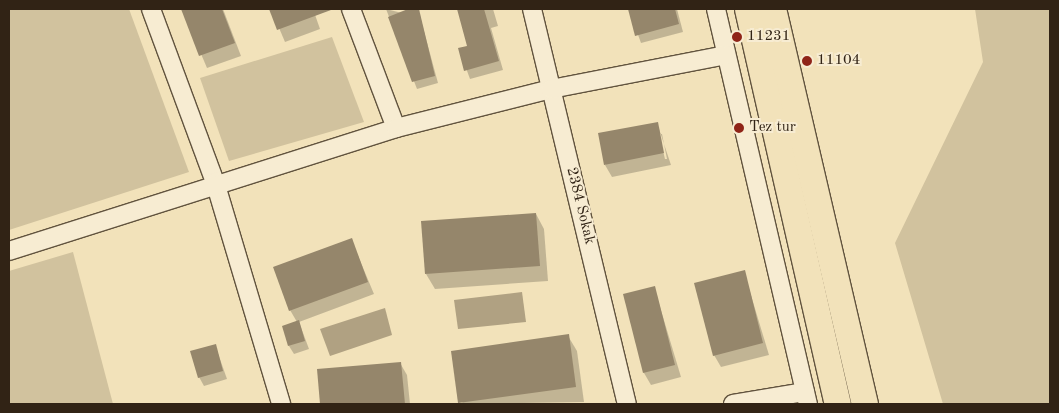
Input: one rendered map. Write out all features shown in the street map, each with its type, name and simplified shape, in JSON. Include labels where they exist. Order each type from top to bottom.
[{"type":"main road","points":[[748,9],[838,404]]},
{"type":"main road","points":[[773,9],[864,404]]},
{"type":"street","points":[[151,9],[216,182],[281,404]]},
{"type":"street","points":[[351,9],[396,128]]},
{"type":"street","name":"2384 Sokak","points":[[532,9],[628,404]]},
{"type":"street","points":[[716,9],[807,398],[733,404]]},
{"type":"street","points":[[9,250],[216,182],[396,128],[551,89],[726,55]]},
{"type":"shaded area","points":[[9,9],[129,9],[189,172],[9,230]]},
{"type":"shaded area","points":[[975,9],[1050,9],[1050,404],[943,404],[895,243],[983,62]]},
{"type":"shaded area","points":[[332,37],[364,122],[229,161],[200,78]]},
{"type":"shaded area","points":[[73,252],[113,404],[9,404],[9,271]]},
{"type":"shaded area","points":[[522,292],[526,322],[458,329],[454,300]]},
{"type":"shaded area","points":[[385,308],[392,335],[330,356],[320,329]]},
{"type":"building","points":[[181,9],[222,9],[235,43],[199,56]]},
{"type":"building","points":[[269,9],[330,9],[331,10],[277,30]]},
{"type":"building","points":[[408,9],[419,9],[435,76],[412,82],[388,17]]},
{"type":"building","points":[[457,9],[484,9],[499,61],[464,71],[458,48],[467,46]]},
{"type":"building","points":[[628,9],[675,9],[679,24],[635,36]]},
{"type":"building","points":[[658,122],[664,153],[604,165],[598,133]]},
{"type":"building","points":[[536,213],[540,266],[425,274],[421,221]]},
{"type":"building","points":[[352,238],[368,282],[289,311],[273,267]]},
{"type":"building","points":[[745,270],[763,343],[713,356],[694,283]]},
{"type":"building","points":[[655,286],[675,365],[643,373],[623,294]]},
{"type":"building","points":[[299,320],[305,341],[288,346],[282,326]]},
{"type":"building","points":[[569,334],[576,387],[458,403],[451,351]]},
{"type":"building","points":[[216,344],[223,371],[198,378],[190,351]]},
{"type":"building","points":[[401,362],[405,404],[320,404],[317,369]]},
{"type":"place","name":"11231","points":[[737,37]]},
{"type":"place","name":"11104","points":[[807,61]]},
{"type":"place","name":"Tez tur","points":[[739,128]]}]
